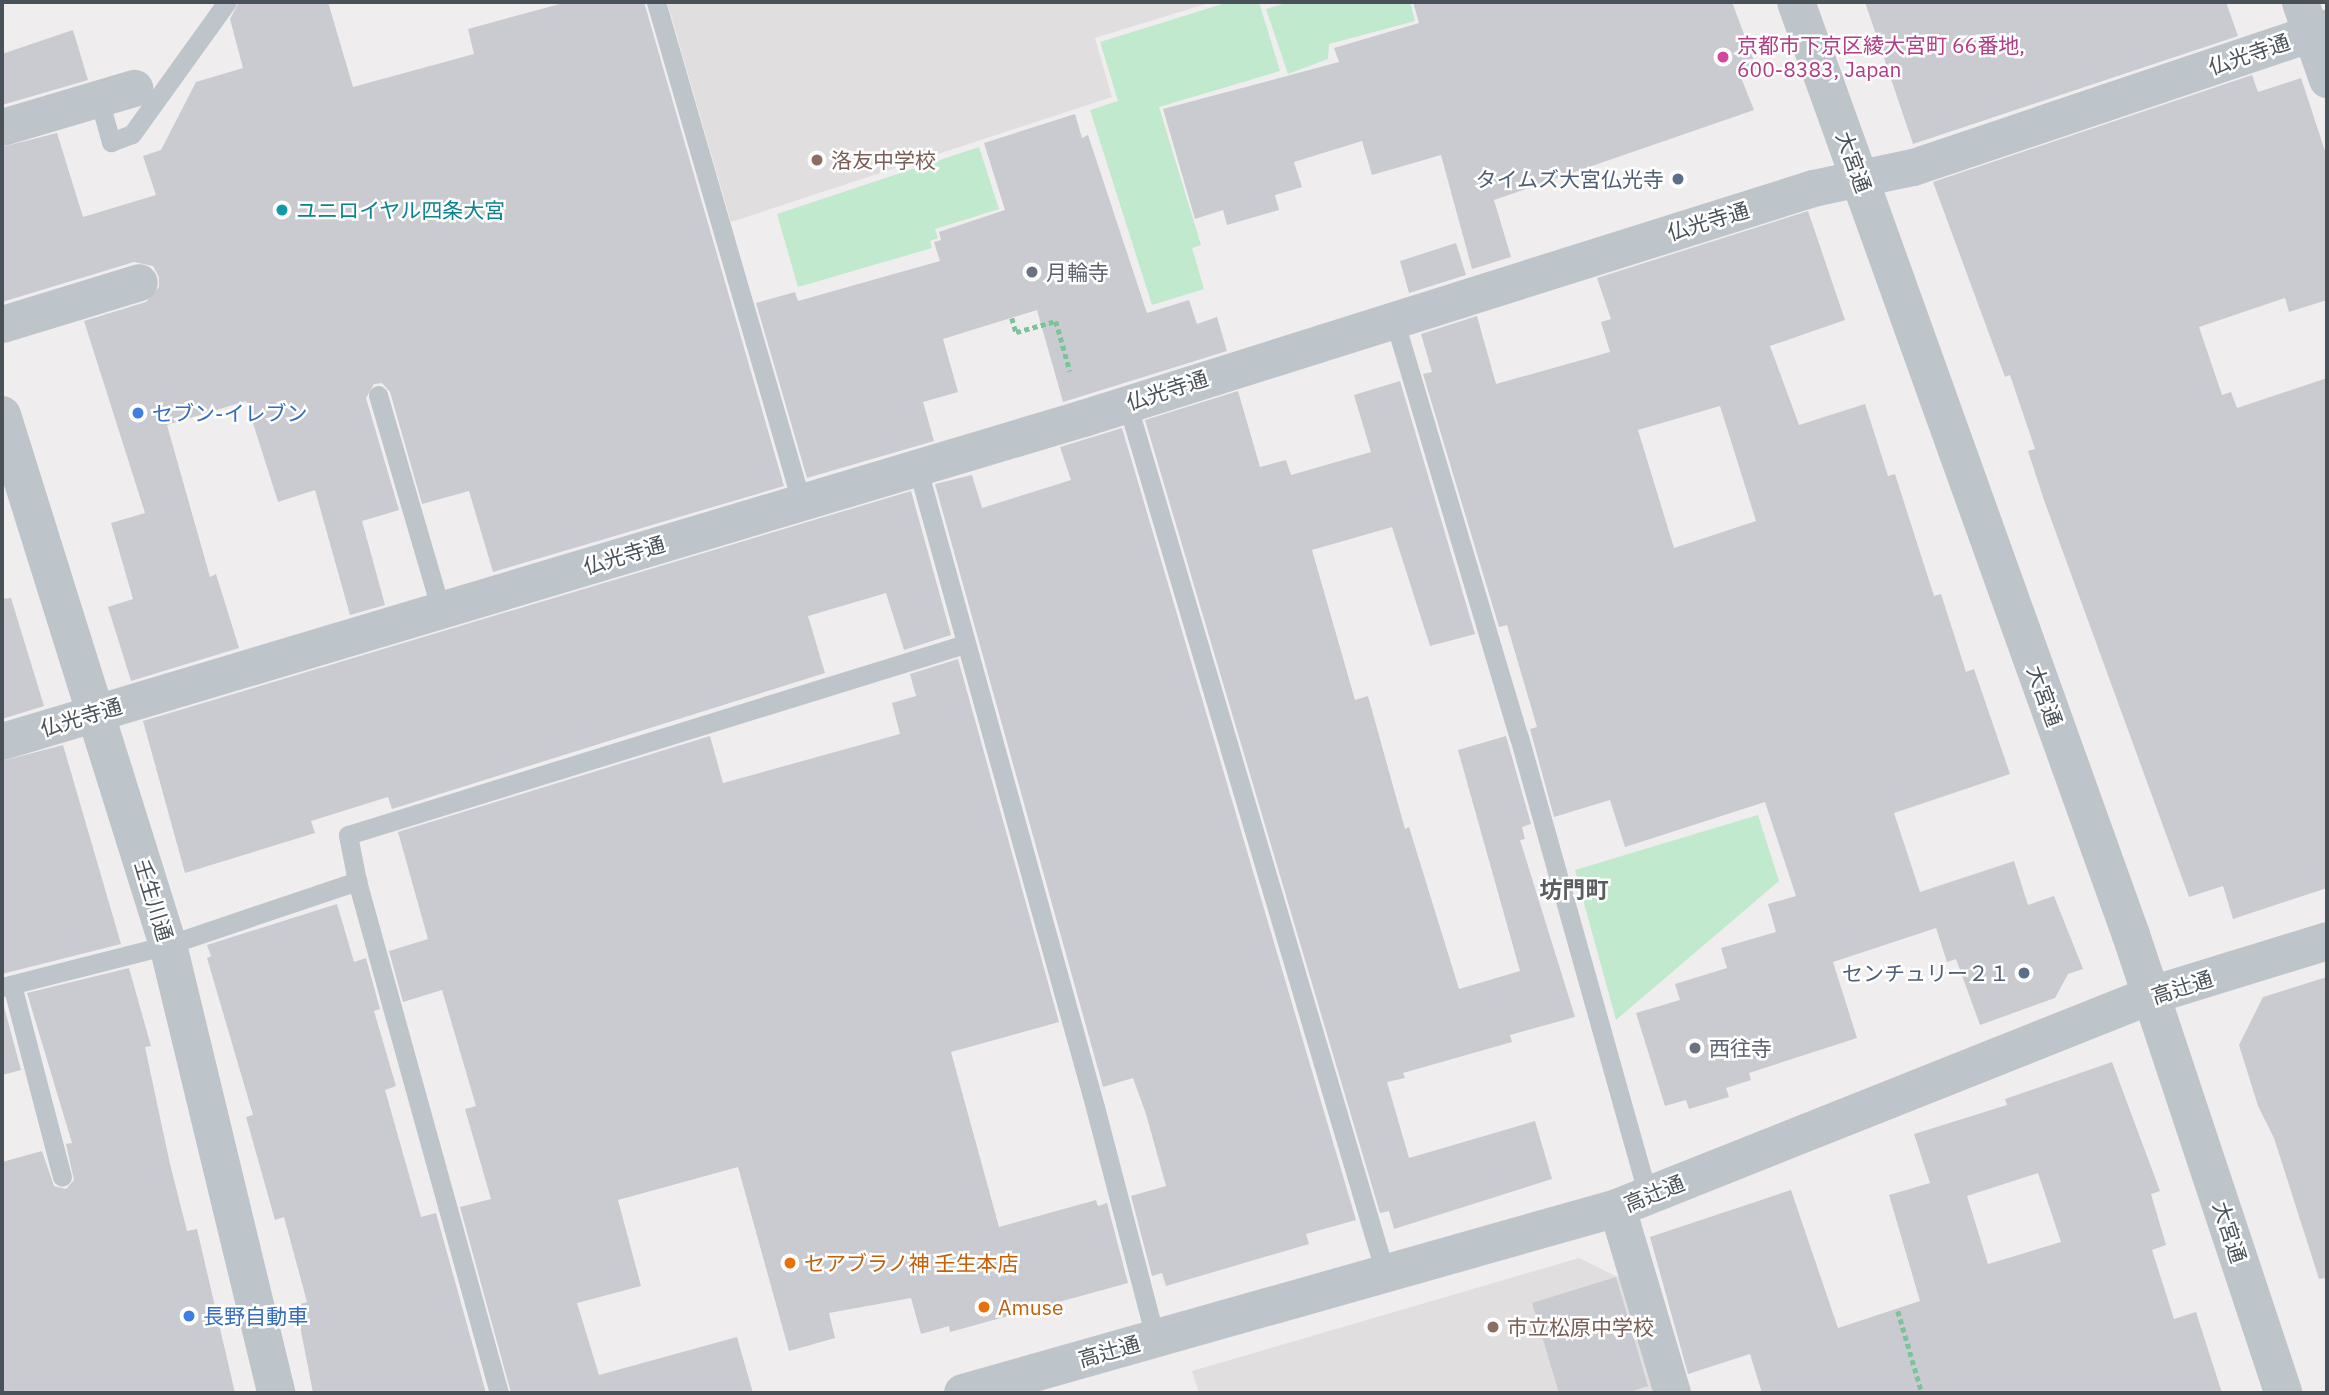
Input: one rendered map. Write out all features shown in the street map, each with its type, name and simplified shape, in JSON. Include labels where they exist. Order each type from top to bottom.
[{"type":"street","name":"大宮通","points":[[1796,2],[2152,995],[2283,1393]]},
{"type":"street","points":[[2313,21],[2327,79]]},
{"type":"street","name":"仏光寺通","points":[[2,741],[1127,403],[1813,188],[1913,167],[2313,21]]},
{"type":"street","points":[[2,127],[134,88]]},
{"type":"street","points":[[2,324],[139,282]]},
{"type":"street","name":"壬生川通","points":[[2,415],[168,945],[276,1393]]},
{"type":"street","name":"高辻通","points":[[963,1393],[1633,1202],[2152,995],[2327,941]]},
{"type":"street","points":[[1633,1202],[1672,1393]]},
{"type":"lane","points":[[99,99],[111,142],[132,134],[227,2]]},
{"type":"lane","points":[[656,2],[801,501]]},
{"type":"lane","points":[[1394,318],[1519,737],[1633,1202]]},
{"type":"lane","points":[[378,395],[441,611]]},
{"type":"lane","points":[[1127,403],[1385,1273]]},
{"type":"lane","points":[[917,466],[964,644],[1096,1107],[1155,1337]]},
{"type":"lane","points":[[499,1393],[357,881],[348,835],[964,644]]},
{"type":"lane","points":[[62,1177],[7,986],[168,945],[357,881]]},
{"type":"path","points":[[1012,318],[1016,332],[1056,321],[1070,371]]},
{"type":"path","points":[[1898,1311],[1922,1393]]},
{"type":"shaded area","name":"洛友中学校","points":[[667,2],[1212,2],[1095,38],[1112,97],[731,222]]},
{"type":"shaded area","name":"市立松原中学校","points":[[1579,1258],[1630,1283],[1663,1393],[1199,1393],[1192,1371]]},
{"type":"green space","points":[[1229,2],[1259,2],[1280,71],[1159,107],[1201,245],[1192,248],[1204,289],[1152,305],[1090,110],[1118,101],[1100,42]]},
{"type":"green space","points":[[1290,2],[1410,2],[1415,21],[1329,44],[1328,59],[1288,74],[1266,9]]},
{"type":"green space","points":[[979,147],[999,209],[935,229],[938,238],[930,241],[932,248],[798,287],[777,214]]},
{"type":"green space","points":[[1758,815],[1779,881],[1616,1020],[1575,870]]},
{"type":"building","points":[[239,2],[328,2],[353,87],[474,54],[468,29],[567,2],[644,2],[784,486],[493,572],[469,491],[422,504],[390,392],[382,383],[374,384],[366,398],[399,510],[362,521],[385,605],[350,615],[315,490],[278,502],[246,401],[167,425],[210,577],[216,574],[239,648],[131,681],[108,607],[133,599],[111,523],[145,513],[84,321],[146,302],[159,287],[159,277],[153,266],[134,262],[2,302],[2,147],[57,133],[83,217],[156,195],[143,156],[161,150],[196,82],[243,68],[230,19]]},
{"type":"building","points":[[1413,2],[1732,2],[1757,69],[1740,75],[1754,110],[1494,200],[1511,257],[1472,269],[1441,155],[1372,175],[1362,141],[1294,162],[1302,187],[1275,195],[1279,210],[1227,225],[1223,210],[1195,219],[1163,109],[1339,62],[1334,48],[1419,23]]},
{"type":"building","points":[[1865,2],[2226,2],[2238,36],[1913,144]]},
{"type":"building","points":[[73,30],[88,80],[2,105],[2,54]]},
{"type":"building","points":[[2252,75],[2258,92],[2301,78],[2327,157],[2327,300],[2289,312],[2285,298],[2199,327],[2222,395],[2231,392],[2237,408],[2327,378],[2327,888],[2233,919],[2223,886],[2189,897],[2044,500],[2028,451],[2035,449],[2010,375],[2005,377],[1933,182]]},
{"type":"building","points":[[1075,114],[1082,138],[1088,135],[1147,313],[1189,300],[1197,324],[1217,317],[1227,351],[1063,402],[1037,310],[943,339],[958,392],[923,402],[934,441],[807,478],[756,303],[795,292],[798,301],[940,261],[934,242],[941,240],[939,232],[1005,210],[984,143]]},
{"type":"building","points":[[1808,211],[1845,320],[1770,346],[1799,425],[1865,404],[1888,476],[1895,474],[1934,596],[1941,594],[1966,672],[1974,669],[2010,774],[1894,813],[1920,892],[2014,861],[2028,905],[2054,896],[2083,969],[2068,974],[2055,998],[1980,1025],[1956,959],[1947,962],[1936,928],[1833,962],[1857,1038],[1749,1073],[1751,1080],[1726,1088],[1729,1097],[1689,1109],[1686,1100],[1665,1106],[1636,1013],[1680,1000],[1675,984],[1727,968],[1721,948],[1776,932],[1768,904],[1796,896],[1765,802],[1625,847],[1610,800],[1554,817],[1530,729],[1537,727],[1507,625],[1499,627],[1423,374],[1432,372],[1421,334],[1477,316],[1496,384],[1610,352],[1601,322],[1611,319],[1597,278]],"holes":[[[1720,406],[1756,521],[1674,548],[1638,430]]]},
{"type":"building","points":[[1456,243],[1466,275],[1409,293],[1400,261]]},
{"type":"building","points":[[1400,381],[1475,634],[1430,646],[1392,527],[1312,550],[1355,700],[1368,696],[1405,829],[1409,827],[1459,989],[1520,971],[1458,750],[1506,736],[1531,824],[1522,827],[1525,839],[1520,840],[1575,1017],[1510,1035],[1512,1042],[1403,1073],[1405,1078],[1387,1082],[1409,1158],[1535,1121],[1552,1179],[1394,1229],[1389,1211],[1380,1213],[1145,420],[1238,391],[1260,467],[1286,460],[1291,475],[1371,452],[1354,395]]},
{"type":"building","points":[[1122,428],[1356,1220],[1306,1234],[1309,1244],[1166,1286],[1162,1273],[1152,1276],[1131,1196],[1166,1186],[1146,1114],[1133,1078],[1103,1087],[935,484],[972,475],[982,508],[1071,480],[1060,447]]},
{"type":"building","points":[[911,491],[951,635],[904,650],[886,593],[808,616],[825,673],[392,809],[388,797],[311,821],[315,833],[185,873],[143,721]]},
{"type":"building","points":[[11,598],[44,706],[2,719],[2,599]]},
{"type":"building","points":[[958,659],[1059,1022],[951,1052],[999,1227],[1096,1200],[1098,1206],[1107,1203],[1128,1283],[950,1332],[949,1326],[921,1334],[911,1298],[829,1313],[835,1338],[789,1351],[738,1167],[618,1200],[641,1286],[577,1303],[599,1375],[737,1337],[753,1393],[511,1393],[460,1207],[491,1199],[465,1109],[476,1106],[442,990],[403,1002],[389,951],[428,939],[398,832],[710,736],[723,783],[900,734],[892,703],[916,696],[910,674]]},
{"type":"building","points":[[63,745],[121,944],[2,974],[2,761]]},
{"type":"building","points":[[337,904],[354,962],[366,958],[380,1009],[374,1011],[396,1086],[385,1090],[421,1217],[436,1213],[486,1393],[313,1393],[296,1305],[307,1302],[284,1217],[275,1220],[246,1117],[253,1115],[207,958],[211,956],[207,945]]},
{"type":"building","points":[[129,968],[151,1046],[145,1047],[170,1164],[187,1231],[197,1229],[235,1393],[2,1393],[2,1162],[42,1151],[54,1186],[66,1189],[74,1180],[66,1144],[72,1143],[27,993]]},
{"type":"building","points":[[2327,977],[2327,1278],[2319,1279],[2274,1138],[2258,1106],[2239,1045],[2263,997]]},
{"type":"building","points":[[2,999],[21,1070],[2,1075]]},
{"type":"building","points":[[2112,1062],[2160,1191],[2151,1194],[2166,1245],[2152,1250],[2174,1319],[2196,1312],[2222,1393],[1762,1393],[1750,1354],[1688,1374],[1650,1237],[1791,1190],[1838,1328],[1920,1301],[1889,1195],[1930,1183],[1914,1134],[2007,1105],[2005,1099]],"holes":[[[2038,1173],[2061,1242],[1988,1264],[1967,1196]]]},
{"type":"building","points":[[1616,1277],[1648,1386],[1627,1393],[1559,1393],[1532,1303]]},
{"type":"place","name":"京都市下京区綾大宮町 66番地, 600-8383, Japan","points":[[1723,57]]},
{"type":"place","name":"洛友中学校","points":[[817,160]]},
{"type":"place","name":"タイムズ大宮仏光寺","points":[[1678,179]]},
{"type":"place","name":"ユニロイヤル四条大宮","points":[[282,210]]},
{"type":"place","name":"月輪寺","points":[[1032,272]]},
{"type":"place","name":"セブン-イレブン","points":[[138,413]]},
{"type":"place","name":"センチュリー２１","points":[[2024,973]]},
{"type":"place","name":"西往寺","points":[[1695,1048]]},
{"type":"place","name":"セアブラノ神 壬生本店","points":[[790,1263]]},
{"type":"place","name":"Amuse","points":[[984,1307]]},
{"type":"place","name":"長野自動車","points":[[189,1316]]},
{"type":"place","name":"市立松原中学校","points":[[1493,1327]]},
{"type":"district","name":"坊門町","points":[[1574,889]]}]
